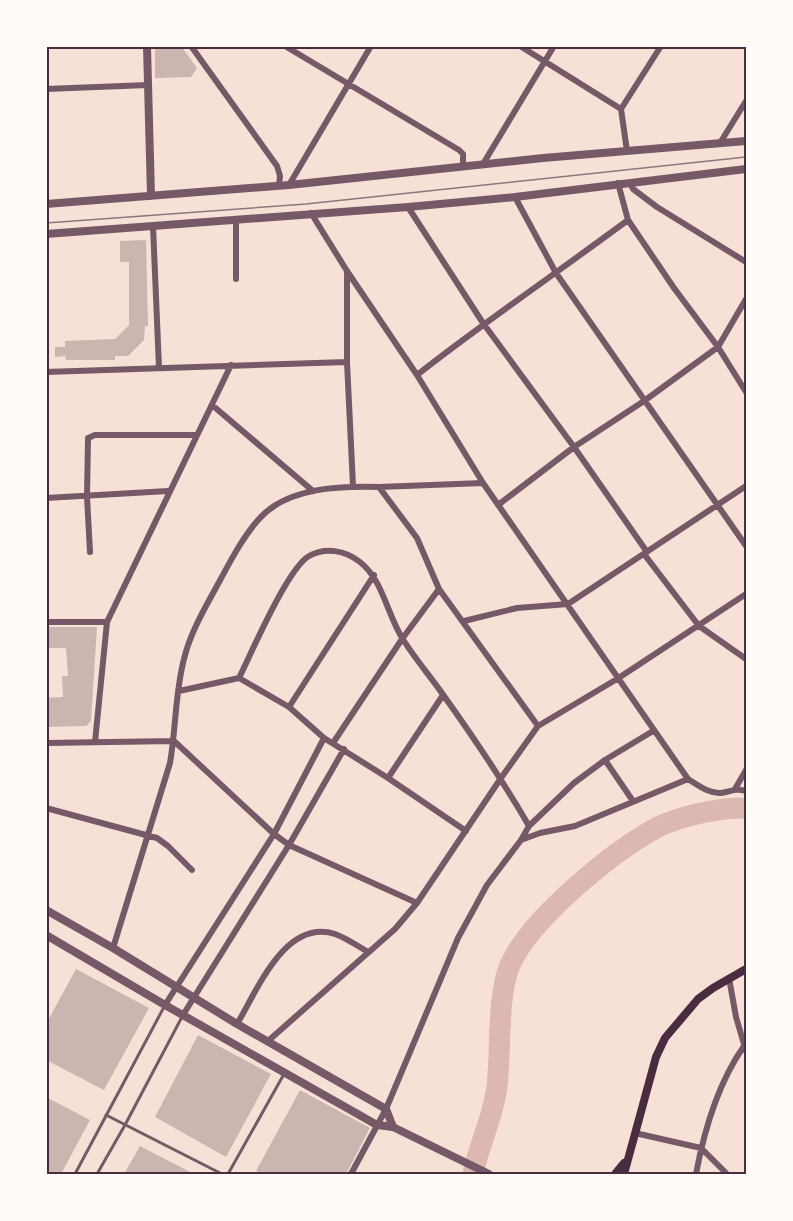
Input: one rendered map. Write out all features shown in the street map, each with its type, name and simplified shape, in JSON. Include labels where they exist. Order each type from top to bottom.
[{"type":"main road","points":[[624,1174],[656,1057],[665,1038],[698,999],[747,969]]},
{"type":"main road","points":[[615,1174],[626,1160]]},
{"type":"street","points":[[147,46],[151,196]]},
{"type":"street","points":[[190,46],[277,166],[280,176],[279,185]]},
{"type":"street","points":[[285,46],[461,152],[463,166]]},
{"type":"street","points":[[289,185],[371,46]]},
{"type":"street","points":[[519,46],[621,109]]},
{"type":"street","points":[[483,164],[554,46]]},
{"type":"street","points":[[627,151],[621,109],[661,46]]},
{"type":"street","points":[[46,89],[148,85]]},
{"type":"street","points":[[720,143],[747,101]]},
{"type":"street","points":[[46,204],[289,185],[483,164],[747,141]]},
{"type":"street","points":[[46,234],[408,207],[515,197],[747,169]]},
{"type":"street","points":[[618,183],[628,220],[674,288],[718,346],[747,392]]},
{"type":"street","points":[[630,183],[633,189],[657,207],[747,262]]},
{"type":"street","points":[[515,197],[556,273],[747,546]]},
{"type":"street","points":[[408,207],[483,323],[574,447],[645,553],[699,626],[747,659]]},
{"type":"street","points":[[311,213],[417,375],[483,483],[688,779],[714,793],[735,789],[747,791]]},
{"type":"street","points":[[236,220],[236,279]]},
{"type":"street","points":[[417,375],[483,323],[628,220]]},
{"type":"street","points":[[153,226],[159,368]]},
{"type":"street","points":[[347,271],[347,362],[353,486]]},
{"type":"street","points":[[498,505],[574,447],[644,401],[718,346],[747,299]]},
{"type":"street","points":[[46,372],[347,362]]},
{"type":"street","points":[[95,742],[107,622],[168,491],[231,365]]},
{"type":"street","points":[[212,405],[313,491]]},
{"type":"street","points":[[90,552],[87,441],[91,436],[197,435]]},
{"type":"street","points":[[113,948],[170,763],[183,661],[189,643],[224,573],[260,517],[285,500],[313,491],[353,486],[483,483]]},
{"type":"street","points":[[464,621],[518,608],[568,603],[747,486]]},
{"type":"street","points":[[379,487],[417,537],[439,589],[538,726]]},
{"type":"street","points":[[46,498],[168,491]]},
{"type":"street","points":[[239,678],[288,580],[299,563],[320,551],[335,551],[360,561],[374,575],[402,639],[501,778],[529,826]]},
{"type":"street","points":[[289,707],[374,575]]},
{"type":"street","points":[[333,743],[402,639],[439,589]]},
{"type":"street","points":[[268,1041],[395,929],[417,903],[538,726],[617,679],[747,594]]},
{"type":"street","points":[[46,622],[107,622]]},
{"type":"street","points":[[179,692],[239,678],[289,707],[324,738],[466,831]]},
{"type":"street","points":[[388,778],[443,695]]},
{"type":"street","points":[[351,1174],[386,1109],[458,938],[487,885],[529,826],[574,783],[605,760],[653,730]]},
{"type":"street","points":[[165,1005],[274,834],[324,738]]},
{"type":"street","points":[[46,743],[174,741],[274,834],[289,845],[417,903]]},
{"type":"street","points":[[183,1015],[289,845],[344,749]]},
{"type":"street","points":[[605,760],[633,801]]},
{"type":"street","points":[[735,789],[747,770]]},
{"type":"street","points":[[521,840],[540,833],[574,826],[688,779]]},
{"type":"street","points":[[46,808],[148,835],[164,842],[192,870]]},
{"type":"street","points":[[46,910],[237,1024],[386,1109],[393,1127]]},
{"type":"street","points":[[237,1024],[275,960],[294,940],[309,933],[335,934],[368,952]]},
{"type":"street","points":[[46,934],[165,1005],[377,1125],[393,1127],[489,1174]]},
{"type":"street","points":[[696,1174],[701,1148],[718,1095],[745,1043],[729,978]]},
{"type":"street","points":[[635,1133],[701,1148],[727,1174]]},
{"type":"lane","points":[[75,1174],[165,1005]]},
{"type":"lane","points":[[97,1174],[126,1125],[183,1015]]},
{"type":"lane","points":[[228,1174],[285,1073]]},
{"type":"lane","points":[[106,1114],[222,1174]]},
{"type":"building","points":[[155,46],[181,46],[197,68],[191,77],[155,78]]},
{"type":"building","points":[[146,240],[148,326],[145,326],[144,340],[128,356],[115,356],[115,360],[66,360],[65,356],[55,357],[55,347],[65,347],[65,341],[115,339],[129,325],[129,262],[120,262],[120,241]]},
{"type":"building","points":[[46,627],[97,627],[91,721],[86,726],[46,727],[46,698],[63,697],[62,676],[68,676],[66,648],[46,648]]},
{"type":"building","points":[[76,969],[149,1008],[104,1090],[46,1060],[46,1024]]},
{"type":"building","points":[[198,1035],[271,1074],[226,1157],[155,1117]]},
{"type":"building","points":[[300,1090],[370,1128],[346,1174],[263,1174],[256,1171]]},
{"type":"building","points":[[46,1097],[90,1120],[61,1174],[46,1174]]},
{"type":"building","points":[[140,1146],[194,1174],[124,1174]]},
{"type":"waterway","points":[[473,1174],[497,1087],[501,1008],[506,977],[520,947],[554,907],[597,869],[640,838],[658,827],[689,816],[725,809],[746,808]]},
{"type":"tram line","points":[[46,223],[306,204],[746,157]]}]
